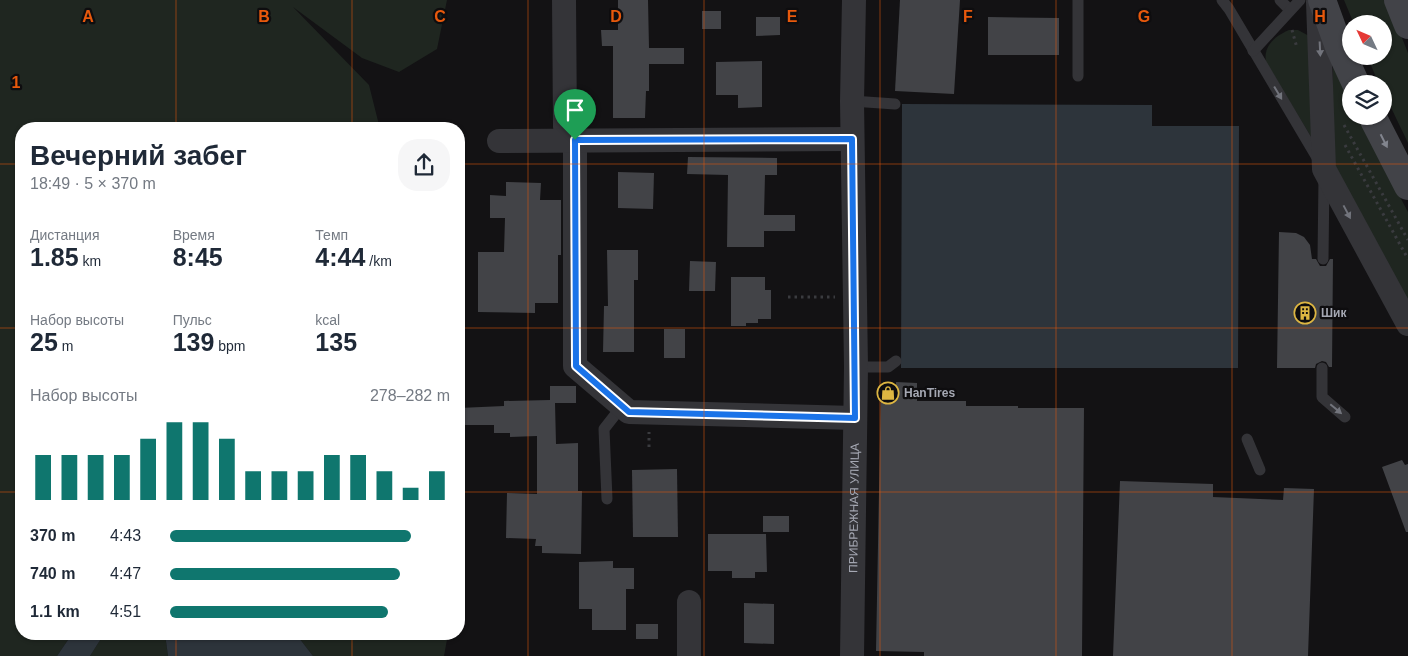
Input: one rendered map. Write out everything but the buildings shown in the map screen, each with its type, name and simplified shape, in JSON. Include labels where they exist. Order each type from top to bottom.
[{"type":"main road","points":[[1322,0],[1339,47],[1352,75]]},
{"type":"main road","points":[[1398,0],[1408,25]]},
{"type":"main road","points":[[1377,125],[1404,174]]},
{"type":"street","points":[[564,0],[565,127],[575,140],[576,366],[626,409],[855,418]]},
{"type":"street","name":"ПРИБРЕЖНАЯ УЛИЦА","points":[[852,656],[852,534],[856,367],[852,139],[854,0]]},
{"type":"street","points":[[1318,0],[1324,169],[1408,324]]},
{"type":"street","points":[[499,141],[852,139]]},
{"type":"street","points":[[688,602],[689,656]]},
{"type":"lane","points":[[1078,0],[1078,76]]},
{"type":"lane","points":[[1222,0],[1229,8],[1324,169],[1323,259]]},
{"type":"lane","points":[[1280,0],[1290,10]]},
{"type":"lane","points":[[1253,51],[1300,0]]},
{"type":"lane","points":[[852,101],[895,104]]},
{"type":"lane","points":[[856,367],[888,368],[896,361]]},
{"type":"lane","points":[[1322,368],[1322,397],[1345,417]]},
{"type":"lane","points":[[607,499],[604,429],[626,409]]},
{"type":"lane","points":[[1248,439],[1260,470]]},
{"type":"path","points":[[788,297],[854,297]]},
{"type":"shaded area","points":[[0,0],[447,0],[437,49],[399,72],[362,58],[293,7],[369,85],[378,122],[15,122],[15,640],[68,640],[57,656],[0,656]]},
{"type":"shaded area","points":[[1344,0],[1387,0],[1408,53],[1408,143],[1392,110],[1392,75],[1375,75],[1371,65],[1392,65],[1392,15],[1350,15]]},
{"type":"shaded area","points":[[1289,30],[1298,30],[1311,37],[1313,140],[1266,62],[1268,46],[1279,35]]},
{"type":"shaded area","points":[[1333,66],[1342,85],[1342,125],[1362,125],[1408,212],[1408,309],[1333,161]]},
{"type":"shaded area","points":[[902,104],[1152,105],[1152,126],[1239,126],[1238,368],[901,368]]},
{"type":"shaded area","points":[[68,640],[100,640],[90,656],[57,656]]},
{"type":"shaded area","points":[[100,640],[166,640],[168,656],[90,656]]},
{"type":"shaded area","points":[[166,640],[301,640],[313,656],[168,656]]},
{"type":"shaded area","points":[[301,640],[447,640],[444,656],[313,656]]},
{"type":"place","name":"Шик","points":[[1305,313]]},
{"type":"place","name":"HanTires","points":[[888,393]]},
{"type":"route","points":[[852,139],[856,367],[855,418],[629,412],[576,366],[575,140],[852,139]]}]
